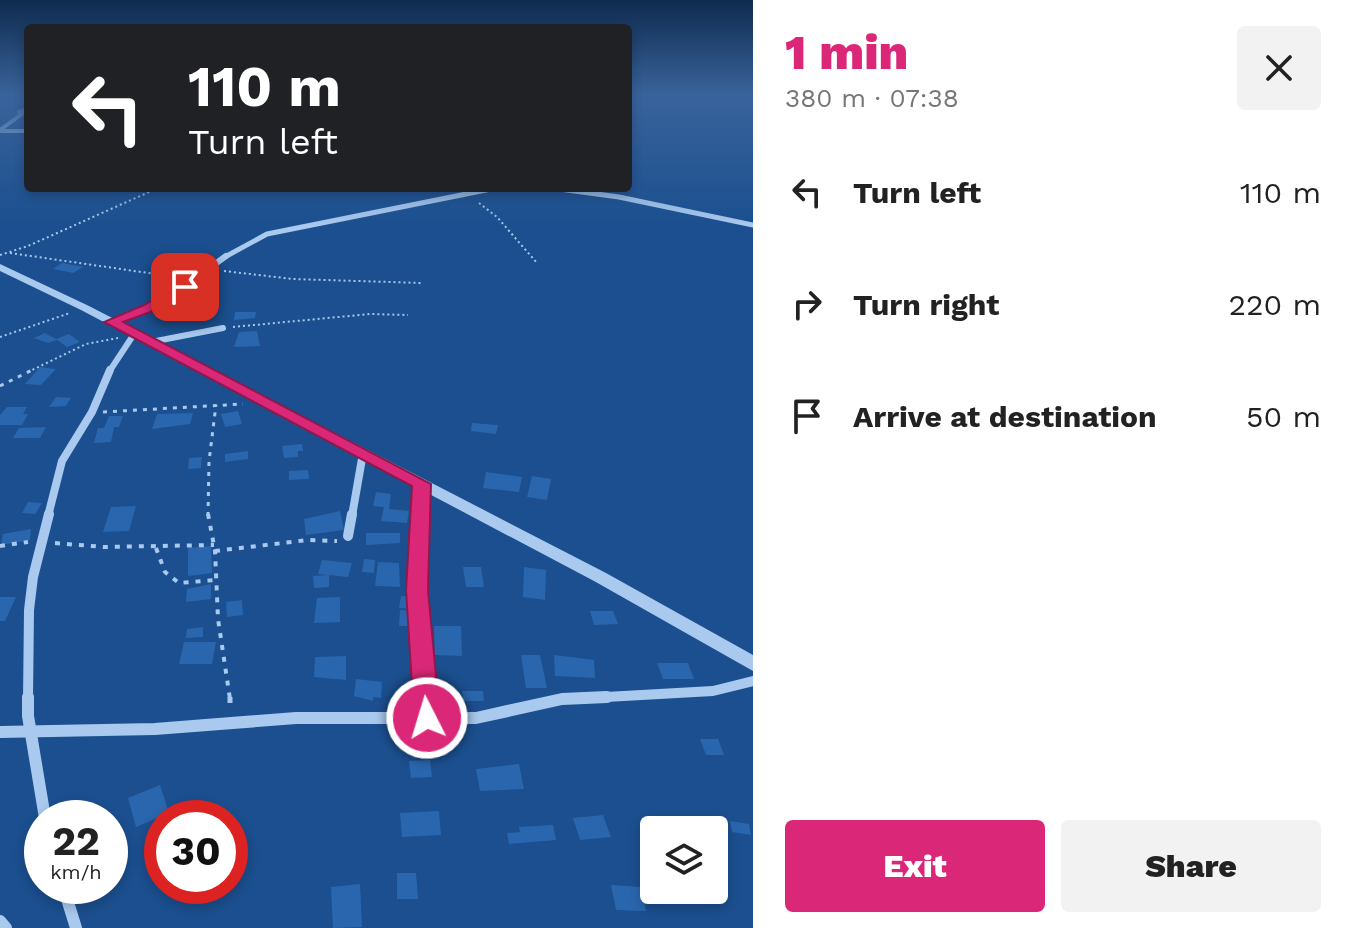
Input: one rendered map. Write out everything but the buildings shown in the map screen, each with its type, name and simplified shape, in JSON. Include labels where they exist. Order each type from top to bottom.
[{"type":"street","points":[[111,322],[149,308],[237,248],[267,234],[480,192]]},
{"type":"street","points":[[578,192],[753,225]]},
{"type":"street","points":[[0,267],[151,342],[600,577],[753,664]]},
{"type":"street","points":[[151,342],[223,328]]},
{"type":"street","points":[[42,800],[31,732],[29,610],[41,542],[62,461],[92,412],[108,374],[134,334]]},
{"type":"street","points":[[348,536],[363,453]]},
{"type":"street","points":[[421,484],[417,590],[427,718]]},
{"type":"street","points":[[0,732],[155,729],[296,718],[476,718],[562,699],[713,691],[753,681]]},
{"type":"street","points":[[69,904],[76,928]]},
{"type":"street","points":[[0,921],[6,928]]},
{"type":"path","points":[[0,255],[149,192]]},
{"type":"path","points":[[468,195],[497,217],[537,263]]},
{"type":"path","points":[[10,253],[185,278],[202,273],[422,283]]},
{"type":"path","points":[[0,337],[85,308]]},
{"type":"path","points":[[223,328],[370,314],[408,315]]},
{"type":"path","points":[[0,386],[86,344],[134,334]]},
{"type":"path","points":[[92,412],[268,403]]},
{"type":"path","points":[[216,405],[208,523],[215,551],[218,619],[230,688],[230,722]]},
{"type":"path","points":[[215,551],[308,540],[337,542],[348,536]]},
{"type":"path","points":[[0,546],[41,542],[156,548],[214,545]]},
{"type":"path","points":[[156,548],[165,572],[179,583],[217,580]]},
{"type":"route","points":[[185,287],[149,308],[111,322],[421,484],[417,590],[427,718]]}]
